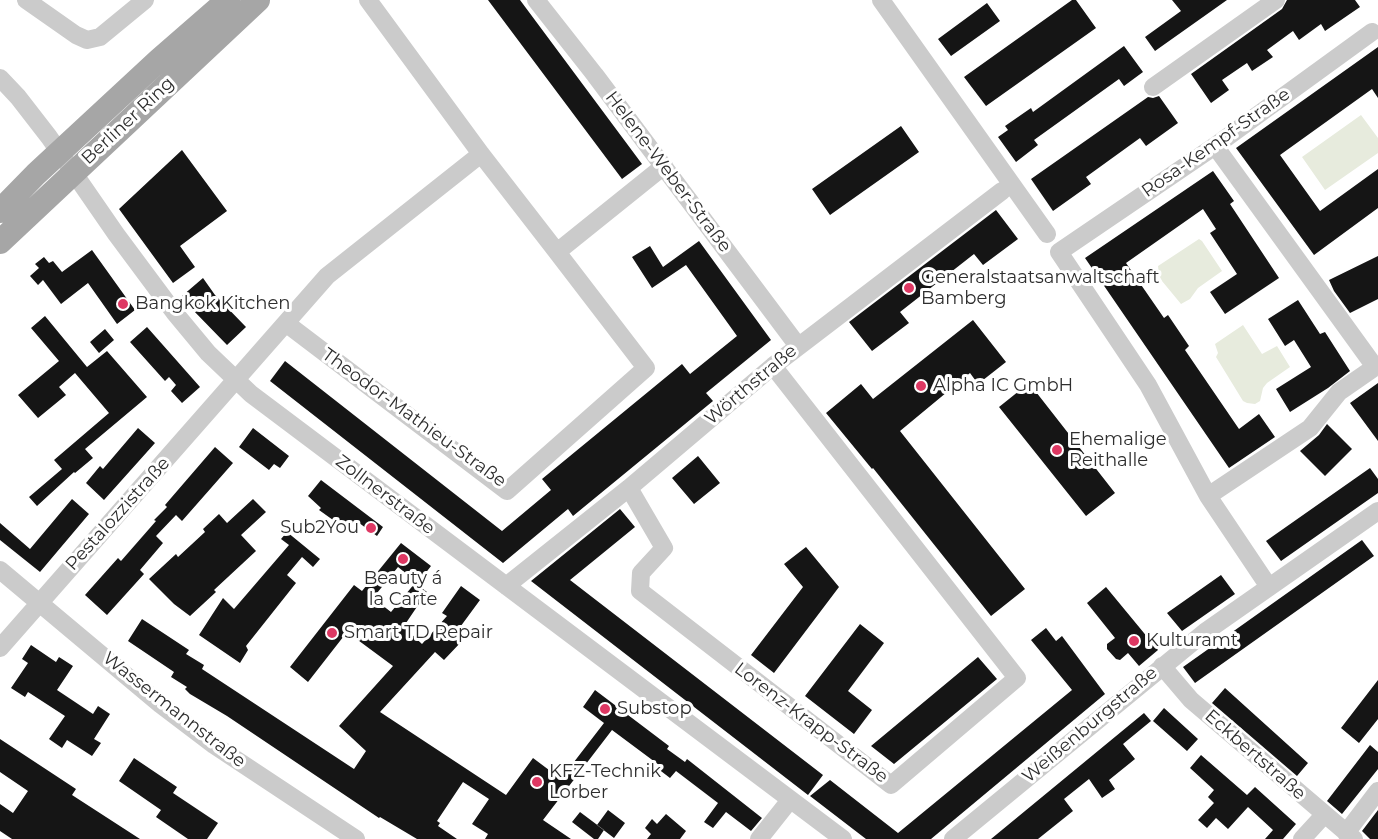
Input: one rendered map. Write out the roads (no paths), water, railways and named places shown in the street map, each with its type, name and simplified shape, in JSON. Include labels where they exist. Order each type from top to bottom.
[{"type":"main road","name":"Berliner Ring","points":[[0,211],[159,60],[228,0]]},
{"type":"main road","name":"Berliner Ring","points":[[0,242],[258,0]]},
{"type":"street","points":[[26,0],[76,35],[87,40],[100,37],[145,0]]},
{"type":"street","points":[[368,0],[557,252],[664,166]]},
{"type":"street","name":"Helene-Weber-Straße","points":[[536,0],[664,166],[798,346]]},
{"type":"street","points":[[881,0],[1047,234]]},
{"type":"street","points":[[1154,87],[1276,0]]},
{"type":"street","name":"Rosa-Kempf-Straße","points":[[1208,496],[1148,384],[1059,252],[1215,146],[1372,32]]},
{"type":"street","name":"Zollnerstraße","points":[[0,78],[18,96],[60,152],[174,312],[208,353],[236,381],[843,839]]},
{"type":"street","points":[[1215,146],[1376,366],[1338,392],[1310,428],[1208,496],[1269,588]]},
{"type":"street","name":"Pestalozzistraße","points":[[0,648],[327,276],[482,154]]},
{"type":"street","name":"Wörthstraße","points":[[506,586],[629,488],[798,346],[1002,191]]},
{"type":"street","name":"Theodor-Mathieu-Straße","points":[[287,324],[507,491],[646,368],[557,252]]},
{"type":"street","name":"Lorenz-Krapp-Straße","points":[[629,488],[664,548],[641,573],[640,591],[891,785],[1017,678],[773,366]]},
{"type":"street","name":"Weißenburgstraße","points":[[953,839],[1205,632],[1378,511]]},
{"type":"street","name":"Wassermannstraße","points":[[0,570],[160,704],[214,745],[356,839]]},
{"type":"street","name":"Eckbertstraße","points":[[1162,666],[1191,700],[1350,836]]},
{"type":"street","points":[[1350,836],[1378,791]]},
{"type":"street","points":[[759,839],[790,800]]},
{"type":"street","points":[[1302,839],[1324,814]]},
{"type":"place","name":"Generalstaatsanwaltschaft Bamberg","points":[[909,288]]},
{"type":"place","name":"Bangkok Kitchen","points":[[123,304]]},
{"type":"place","name":"Alpha IC GmbH","points":[[921,386]]},
{"type":"place","name":"Ehemalige Reithalle","points":[[1057,450]]},
{"type":"place","name":"Sub2You","points":[[371,528]]},
{"type":"place","name":"Beauty á la Carte","points":[[403,559]]},
{"type":"place","name":"Smart TD Repair","points":[[332,633]]},
{"type":"place","name":"Kulturamt","points":[[1134,641]]},
{"type":"place","name":"Substop","points":[[605,709]]},
{"type":"place","name":"KFZ-Technik Lorber","points":[[537,782]]}]
